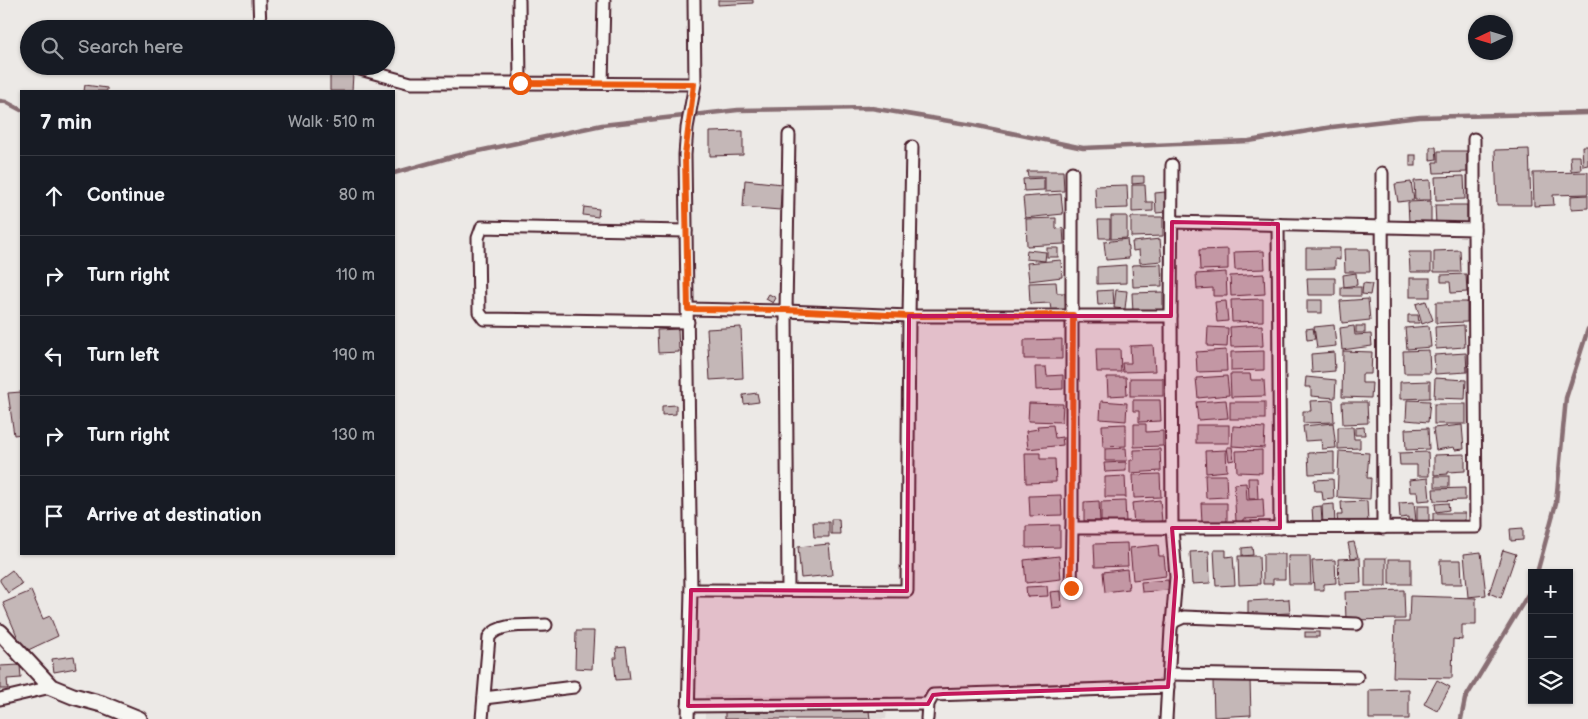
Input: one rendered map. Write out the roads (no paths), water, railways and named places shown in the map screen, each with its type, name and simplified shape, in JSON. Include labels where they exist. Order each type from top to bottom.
[{"type":"street","points":[[259,0],[260,20]]},
{"type":"street","points":[[520,0],[520,83]]},
{"type":"street","points":[[602,83],[604,0]]},
{"type":"street","points":[[688,719],[691,590],[685,155],[694,84],[694,0]]},
{"type":"street","points":[[382,75],[411,83],[694,84]]},
{"type":"street","points":[[788,590],[786,310],[789,135]]},
{"type":"street","points":[[1072,528],[1476,527],[1474,139]]},
{"type":"street","points":[[691,590],[907,591],[908,316],[912,148]]},
{"type":"street","points":[[1166,719],[1176,577],[1172,528],[1172,165]]},
{"type":"street","points":[[1071,588],[1072,172]]},
{"type":"street","points":[[1382,173],[1383,528]]},
{"type":"street","points":[[1172,222],[1474,229]]},
{"type":"street","points":[[1278,224],[1280,528]]},
{"type":"street","points":[[686,231],[482,227],[478,238],[478,312],[484,319],[688,322]]},
{"type":"street","points":[[688,309],[786,310],[908,316],[1171,316]]},
{"type":"street","points":[[1172,624],[1184,617],[1357,624]]},
{"type":"street","points":[[482,719],[489,637],[492,632],[500,628],[546,625]]},
{"type":"street","points":[[0,632],[51,687],[139,719]]},
{"type":"street","points":[[1169,674],[1357,677]]},
{"type":"street","points":[[0,699],[51,687]]},
{"type":"street","points":[[484,698],[574,687]]},
{"type":"street","points":[[927,719],[928,704],[933,695],[1168,687]]},
{"type":"street","points":[[688,706],[928,704]]},
{"type":"waterway","points":[[0,101],[20,109]]},
{"type":"waterway","points":[[395,173],[455,156],[602,125],[738,110],[871,108],[973,125],[1083,148],[1249,141],[1332,127],[1420,117],[1588,113]]},
{"type":"waterway","points":[[1538,569],[1556,503],[1566,398],[1588,329]]},
{"type":"waterway","points":[[1461,719],[1465,699],[1528,595]]}]
